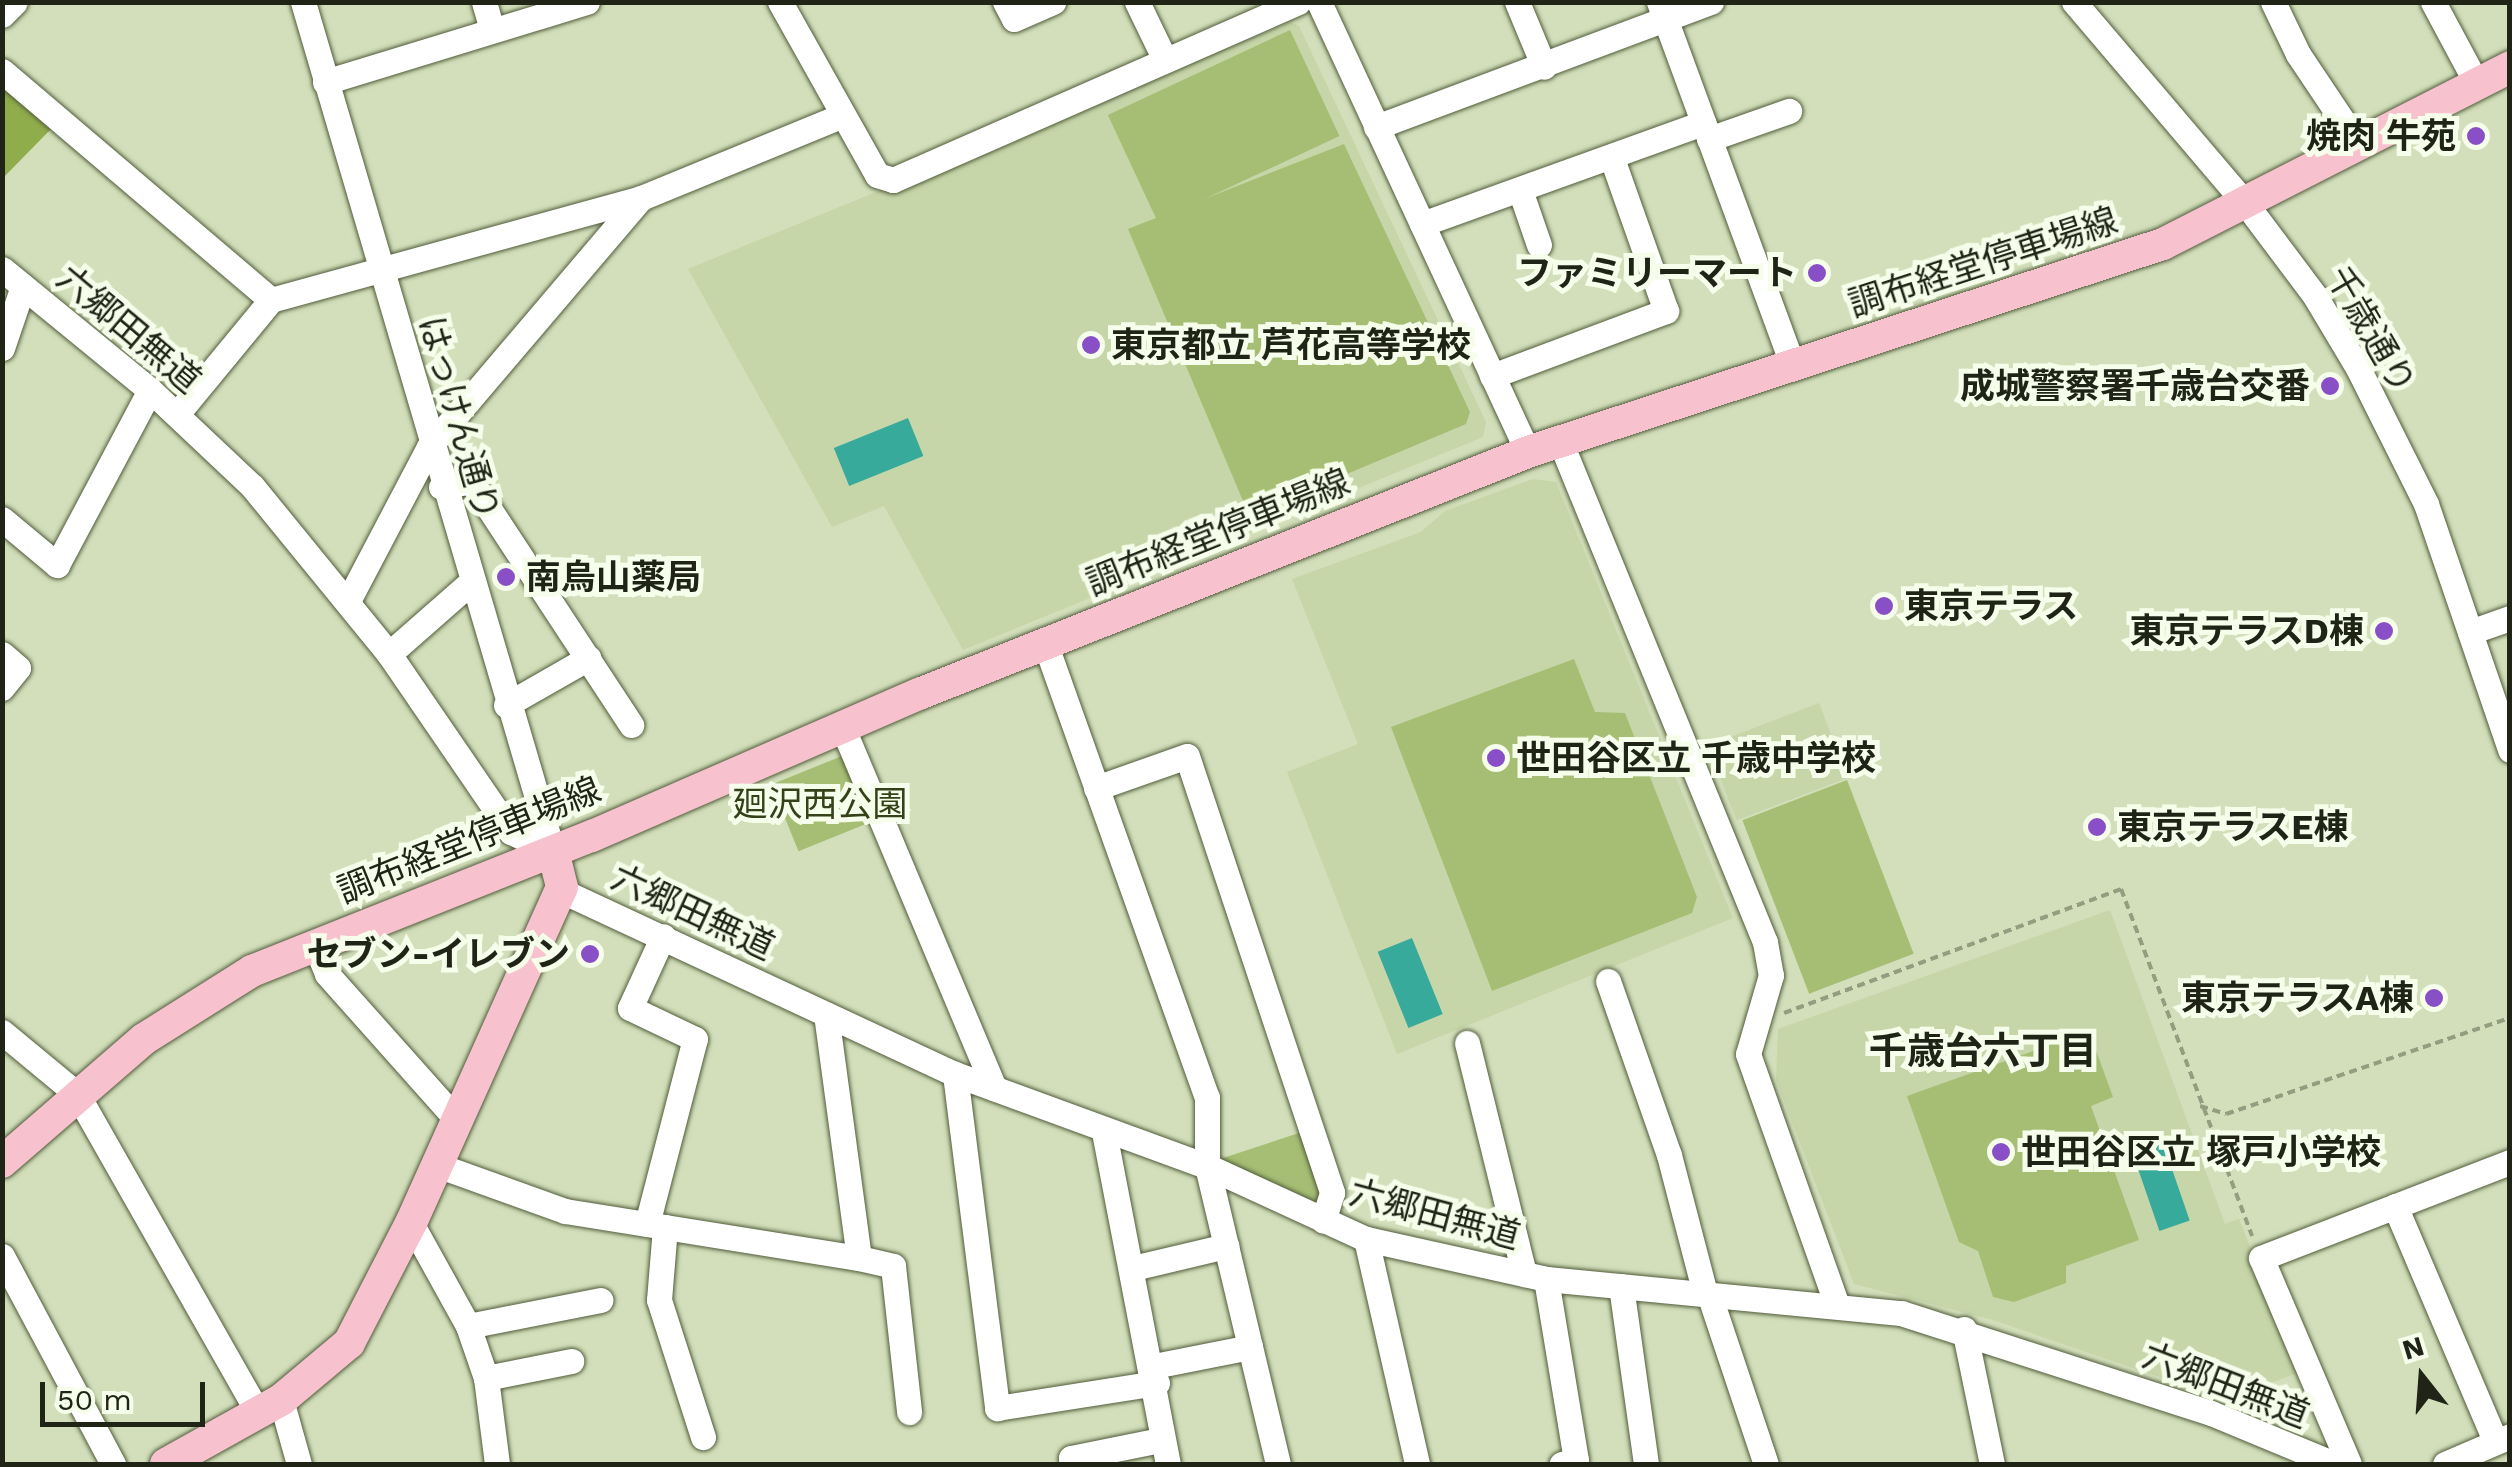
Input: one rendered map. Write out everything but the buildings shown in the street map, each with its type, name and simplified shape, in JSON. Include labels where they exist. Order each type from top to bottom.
[{"type":"main road","name":"調布経堂停車場線","points":[[2,1162],[77,1094],[203,998],[316,944],[553,852],[1044,643],[1528,452],[2162,244],[2246,204],[2357,142],[2499,75]]},
{"type":"main road","points":[[172,1463],[270,1407],[349,1342],[411,1223],[560,890],[553,852]]},
{"type":"street","points":[[2,15],[15,2]]},
{"type":"street","name":"はっけん通り","points":[[303,2],[429,447],[553,852]]},
{"type":"street","points":[[484,2],[492,30]]},
{"type":"street","points":[[325,82],[587,2]]},
{"type":"street","points":[[780,2],[877,175],[893,180],[1298,2]]},
{"type":"street","points":[[1005,2],[1014,19],[1052,2]]},
{"type":"street","points":[[1137,2],[1165,60]]},
{"type":"street","points":[[1319,2],[1528,452]]},
{"type":"street","points":[[1517,2],[1544,67]]},
{"type":"street","points":[[1376,127],[1544,67],[1662,12],[1711,2]]},
{"type":"street","name":"千歳通り","points":[[2074,2],[2246,204],[2315,296],[2358,368],[2426,504],[2510,750]]},
{"type":"street","points":[[2273,2],[2298,54],[2357,142]]},
{"type":"street","points":[[2433,2],[2499,75]]},
{"type":"street","points":[[1662,12],[1793,366]]},
{"type":"street","points":[[2,72],[271,300]]},
{"type":"street","points":[[1422,224],[1611,156],[1789,111]]},
{"type":"street","points":[[177,414],[271,300],[641,198],[843,115]]},
{"type":"street","points":[[1492,376],[1666,311],[1611,156]]},
{"type":"street","points":[[1520,190],[1539,245]]},
{"type":"street","points":[[348,601],[429,447],[641,198]]},
{"type":"street","name":"六郷田無道","points":[[2,269],[150,390],[252,486],[390,654],[511,832],[553,852]]},
{"type":"street","points":[[2,348],[23,286]]},
{"type":"street","points":[[2,520],[58,565],[150,390]]},
{"type":"street","points":[[1560,441],[1765,942],[1772,975],[1748,1054],[1836,1304]]},
{"type":"street","points":[[441,487],[471,481],[631,725]]},
{"type":"street","points":[[390,654],[471,582]]},
{"type":"street","points":[[2470,632],[2510,618]]},
{"type":"street","points":[[1044,643],[1207,1098],[1207,1166],[1278,1464]]},
{"type":"street","points":[[2,654],[18,668],[2,688]]},
{"type":"street","points":[[506,705],[588,658]]},
{"type":"street","points":[[842,726],[994,1088]]},
{"type":"street","points":[[1096,788],[1187,756],[1332,1193],[1323,1221]]},
{"type":"street","name":"六郷田無道","points":[[560,890],[955,1074],[1104,1132],[1207,1166],[1366,1239],[1535,1276],[1836,1304],[1964,1329],[2210,1413],[2334,1464]]},
{"type":"street","points":[[663,936],[630,1008],[696,1039],[656,1225],[659,1300],[703,1437]]},
{"type":"street","points":[[316,944],[328,974],[457,1120]]},
{"type":"street","points":[[1608,981],[1663,1136],[1707,1294],[1766,1464]]},
{"type":"street","points":[[826,1014],[859,1258]]},
{"type":"street","points":[[2,1032],[77,1094],[270,1407],[299,1464]]},
{"type":"street","points":[[1467,1043],[1535,1276],[1576,1460],[1562,1464]]},
{"type":"street","points":[[955,1074],[997,1408],[1156,1374],[1250,1348]]},
{"type":"street","points":[[1072,1464],[1071,1458],[1164,1452],[1156,1374],[1104,1132]]},
{"type":"street","points":[[2350,1464],[2262,1258],[2510,1162]]},
{"type":"street","points":[[437,1165],[565,1211],[893,1266],[909,1412]]},
{"type":"street","points":[[2395,1206],[2502,1439],[2445,1464]]},
{"type":"street","points":[[411,1223],[468,1326],[486,1378],[498,1464]]},
{"type":"street","points":[[1366,1239],[1417,1464]]},
{"type":"street","points":[[1133,1268],[1226,1246]]},
{"type":"street","points":[[2,1256],[113,1464]]},
{"type":"street","points":[[1621,1286],[1646,1464]]},
{"type":"street","points":[[468,1326],[600,1300]]},
{"type":"street","points":[[1964,1329],[1992,1464]]},
{"type":"street","points":[[486,1378],[571,1361]]},
{"type":"street","points":[[2260,1433],[2275,1464]]},
{"type":"path","points":[[1756,1023],[2121,888],[2200,1106],[2262,1258]]},
{"type":"path","points":[[2200,1106],[2226,1114],[2510,1018]]},
{"type":"path","points":[[2210,1413],[2311,1378]]},
{"type":"shaded area","name":"東京都立 芦花高等学校","points":[[1291,22],[1299,26],[1486,422],[1483,437],[963,650],[884,506],[832,527],[688,269]]},
{"type":"shaded area","name":"世田谷区立 千歳中学校","points":[[1533,479],[1556,482],[1733,918],[1397,1054],[1287,772],[1358,744],[1292,579],[1421,532],[1445,511]]},
{"type":"shaded area","points":[[1819,703],[1848,778],[1737,820],[1708,746]]},
{"type":"shaded area","name":"世田谷区立 塚戸小学校","points":[[2110,910],[2225,1224],[2239,1219],[2300,1372],[2226,1400],[1993,1320],[1854,1284],[1776,1080],[1778,1029]]},
{"type":"green space","points":[[1290,30],[1339,136],[1157,221],[1108,115]]},
{"type":"green space","points":[[2,82],[51,129],[3,178],[2,178]]},
{"type":"green space","points":[[1344,144],[1470,412],[1466,424],[1249,515],[1128,229]]},
{"type":"green space","points":[[1574,659],[1595,712],[1625,713],[1697,897],[1692,913],[1492,991],[1391,727]]},
{"type":"green space","name":"廻沢西公園","points":[[842,756],[869,823],[799,851],[772,784]]},
{"type":"green space","points":[[1847,780],[1914,954],[1809,994],[1742,820]]},
{"type":"green space","points":[[2089,1031],[2113,1097],[2091,1106],[2139,1240],[2066,1266],[2066,1283],[2014,1302],[1993,1297],[1978,1251],[1959,1242],[1907,1096]]},
{"type":"green space","points":[[1305,1131],[1327,1193],[1319,1210],[1217,1160]]},
{"type":"water","points":[[908,418],[923,456],[849,486],[834,448]]},
{"type":"water","points":[[1412,938],[1443,1014],[1408,1028],[1378,952]]},
{"type":"water","points":[[2163,1143],[2190,1221],[2159,1231],[2133,1153]]},
{"type":"place","name":"焼肉 牛苑","points":[[2476,136]]},
{"type":"place","name":"ファミリーマート","points":[[1817,273]]},
{"type":"place","name":"東京都立 芦花高等学校","points":[[1091,345]]},
{"type":"place","name":"成城警察署千歳台交番","points":[[2330,386]]},
{"type":"place","name":"南烏山薬局","points":[[506,577]]},
{"type":"place","name":"東京テラス","points":[[1884,606]]},
{"type":"place","name":"東京テラスD棟","points":[[2384,631]]},
{"type":"place","name":"世田谷区立 千歳中学校","points":[[1496,758]]},
{"type":"place","name":"東京テラスE棟","points":[[2097,827]]},
{"type":"place","name":"セブン-イレブン","points":[[590,954]]},
{"type":"place","name":"東京テラスA棟","points":[[2434,998]]},
{"type":"place","name":"世田谷区立 塚戸小学校","points":[[2001,1152]]},
{"type":"district","name":"千歳台六丁目","points":[[1983,1052]]}]
